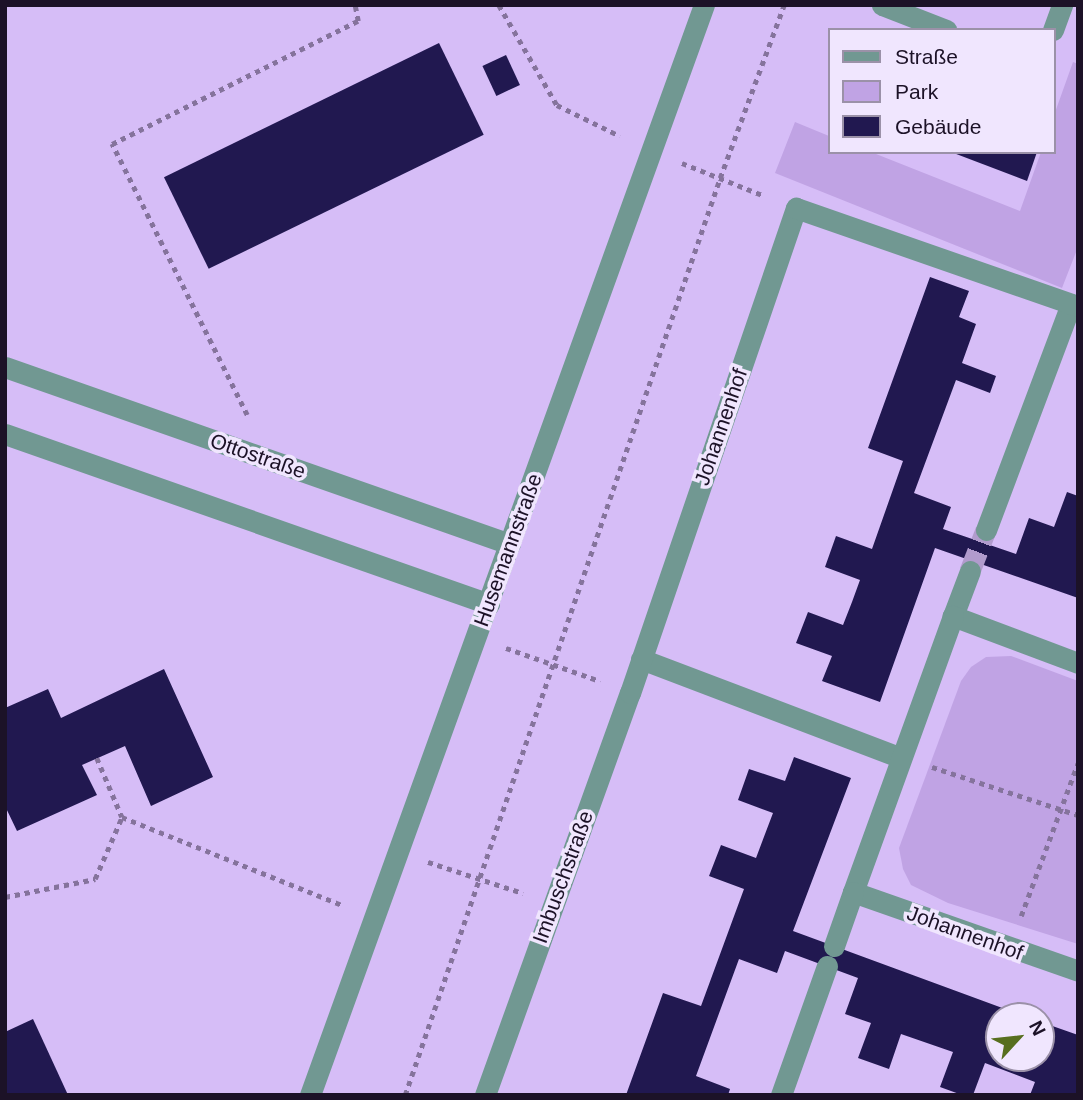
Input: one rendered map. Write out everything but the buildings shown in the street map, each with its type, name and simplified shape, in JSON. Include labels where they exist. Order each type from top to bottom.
[{"type":"street","name":"Husemannstraße","points":[[310,1095],[704,5]]},
{"type":"street","points":[[882,5],[941,28]]},
{"type":"street","points":[[1054,28],[1062,5]]},
{"type":"street","points":[[796,208],[1074,305],[986,530]]},
{"type":"street","name":"Johannenhof","points":[[641,659],[796,208]]},
{"type":"street","name":"Ottostraße","points":[[5,367],[510,544]]},
{"type":"street","points":[[5,434],[489,604]]},
{"type":"street","points":[[781,1095],[970,572]]},
{"type":"street","points":[[953,616],[1078,663]]},
{"type":"street","points":[[641,659],[901,758]]},
{"type":"street","name":"Imbuschstraße","points":[[485,1095],[641,659]]},
{"type":"street","name":"Johannenhof","points":[[853,892],[1009,950],[1078,971]]},
{"type":"path","points":[[269,460],[112,144],[358,21],[355,5]]},
{"type":"path","points":[[499,5],[557,105],[653,152],[796,208]]},
{"type":"path","points":[[405,1095],[483,880],[720,178],[784,5]]},
{"type":"path","points":[[505,648],[571,669]]},
{"type":"path","points":[[97,758],[122,817],[374,918]]},
{"type":"path","points":[[901,758],[1078,815]]},
{"type":"path","points":[[1009,950],[1078,763]]},
{"type":"path","points":[[5,897],[96,879],[122,817]]},
{"type":"path","points":[[430,863],[496,884]]},
{"type":"green space","points":[[1073,62],[1078,64],[1078,247],[1062,288],[775,173],[795,122],[828,136],[828,154],[876,154],[1020,211],[1040,154],[1055,154],[1055,112]]},
{"type":"green space","points":[[1011,656],[1078,681],[1078,944],[948,903],[911,885],[903,869],[899,848],[961,681],[971,667],[986,657]]},
{"type":"tunnel","points":[[970,571],[986,530]]}]
